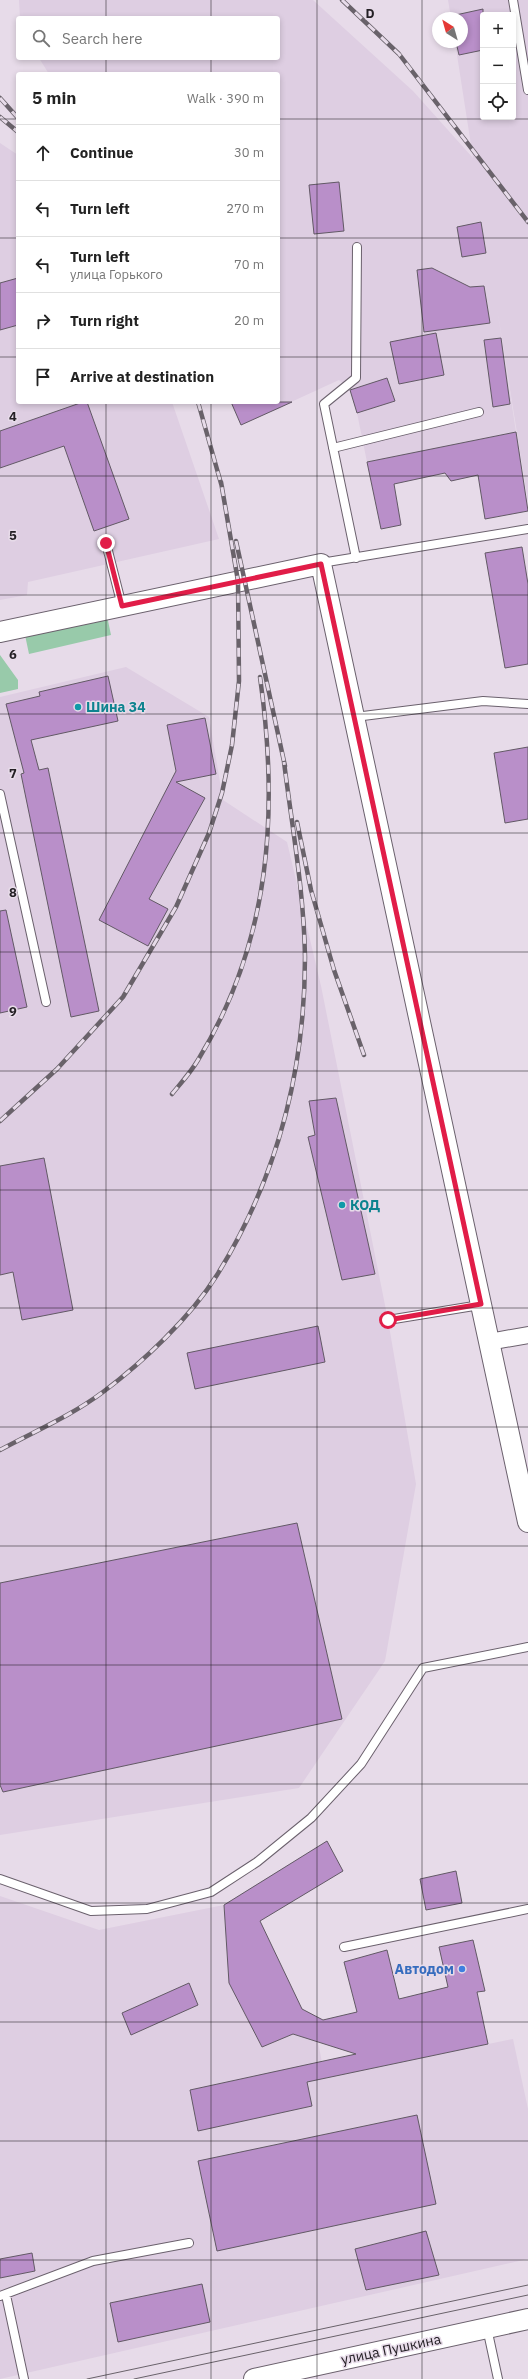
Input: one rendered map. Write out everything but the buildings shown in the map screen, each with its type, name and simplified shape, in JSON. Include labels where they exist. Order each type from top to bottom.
[{"type":"street","points":[[0,632],[321,564],[528,1522]]},
{"type":"street","points":[[489,1342],[528,1335]]},
{"type":"street","name":"улица Пушкина","points":[[254,2379],[528,2319]]},
{"type":"lane","points":[[514,0],[528,90]]},
{"type":"lane","points":[[356,558],[324,404],[356,378],[357,247]]},
{"type":"lane","points":[[333,448],[479,412]]},
{"type":"lane","points":[[321,564],[528,529]]},
{"type":"lane","points":[[106,543],[122,606]]},
{"type":"lane","points":[[355,717],[483,700],[528,704]]},
{"type":"lane","points":[[0,794],[46,1002]]},
{"type":"lane","points":[[388,1320],[481,1304]]},
{"type":"lane","points":[[0,1879],[91,1911],[147,1908],[211,1892],[257,1862],[311,1818],[361,1764],[423,1668],[528,1647]]},
{"type":"lane","points":[[344,1947],[528,1909]]},
{"type":"lane","points":[[24,2379],[3,2295],[93,2261],[189,2243]]},
{"type":"lane","points":[[487,2328],[498,2379]]},
{"type":"shaded area","points":[[19,0],[313,0],[413,91],[473,158],[456,48],[468,48],[468,12],[450,12],[448,0],[528,0],[528,502],[497,308],[516,432],[367,462],[357,413],[350,390],[339,380],[241,425],[232,404],[280,404],[280,72],[48,72],[40,60],[280,60],[280,16],[20,16]]},
{"type":"shaded area","points":[[0,143],[16,154],[16,404],[173,404],[219,539],[28,582],[27,595],[0,600]]},
{"type":"shaded area","points":[[126,667],[209,717],[223,800],[287,842],[321,986],[388,1320],[416,1484],[385,1661],[299,1788],[0,1835],[0,697]]},
{"type":"shaded area","points":[[0,1896],[99,1930],[224,1905],[229,1983],[262,2047],[293,2034],[318,2042],[325,2078],[513,2039],[528,2109],[528,2259],[0,2379]]},
{"type":"green space","points":[[107,616],[111,635],[29,654],[25,635]]},
{"type":"green space","points":[[0,655],[18,680],[18,689],[0,693]]},
{"type":"tram line","points":[[87,2379],[528,2285]]},
{"type":"tram line","points":[[134,2379],[528,2295]]},
{"type":"railway","points":[[342,0],[399,54],[528,222]]},
{"type":"railway","points":[[0,98],[16,116]]},
{"type":"railway","points":[[0,117],[16,130]]},
{"type":"railway","points":[[199,404],[222,487]]},
{"type":"railway","points":[[0,1121],[57,1069],[123,997],[176,907],[209,833],[222,793],[232,745],[239,681],[238,581],[221,482]]},
{"type":"railway","points":[[236,541],[285,766]]},
{"type":"railway","points":[[172,1094],[195,1064],[222,1015],[241,969],[255,922],[264,874],[268,826],[269,777],[266,727],[260,677]]},
{"type":"railway","points":[[0,1450],[66,1416],[91,1401],[150,1353],[180,1323],[206,1291],[238,1238],[256,1200],[271,1162],[284,1122],[300,1041],[304,999],[305,957],[302,908],[284,762]]},
{"type":"railway","points":[[297,822],[311,890],[334,970],[364,1055]]},
{"type":"place","name":"Шина 34","points":[[78,707]]},
{"type":"place","name":"КОД","points":[[342,1205]]},
{"type":"place","name":"Автодом","points":[[462,1969]]},
{"type":"route","points":[[106,543],[122,606],[321,564],[481,1304],[388,1320]]}]
